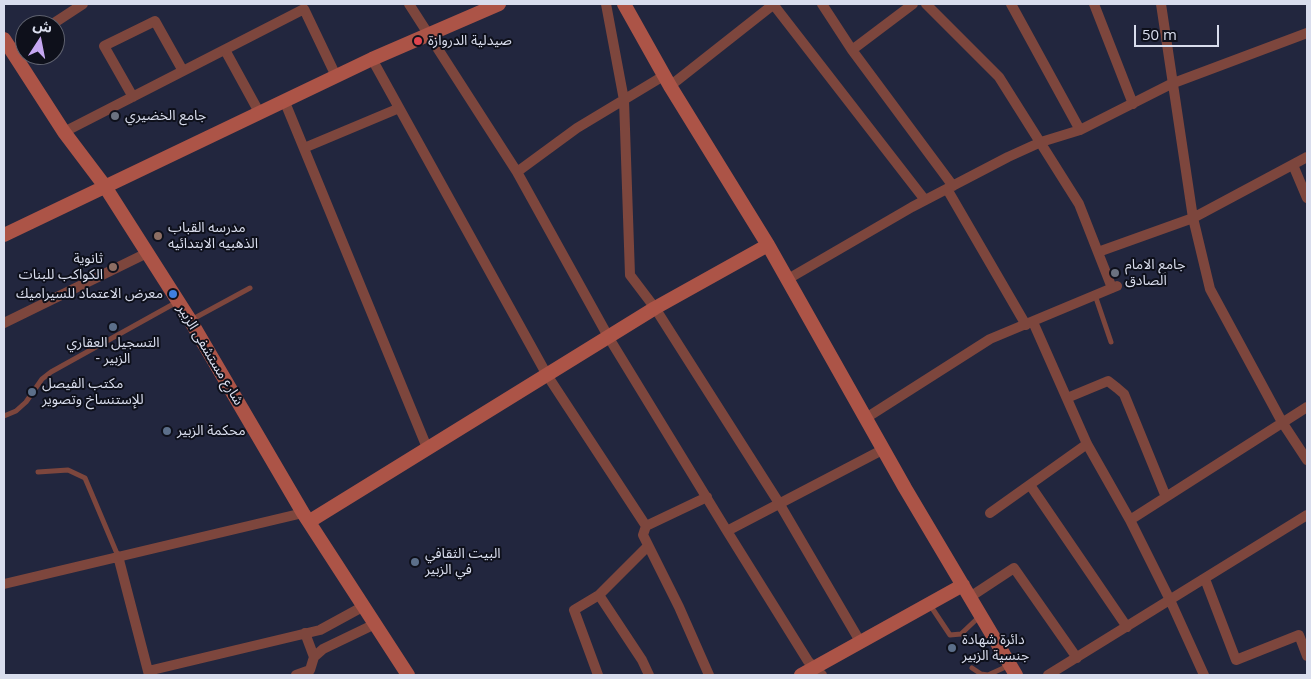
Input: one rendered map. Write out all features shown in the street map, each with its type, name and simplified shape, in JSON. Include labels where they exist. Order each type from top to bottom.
[{"type":"street","points":[[65,16],[83,4]]},
{"type":"street","points":[[409,4],[517,172],[609,338],[727,531],[808,661],[819,672]]},
{"type":"street","points":[[4,235],[104,185],[284,100],[372,59],[499,4]]},
{"type":"street","points":[[606,4],[624,100],[630,276],[655,308],[779,504],[860,643]]},
{"type":"street","points":[[624,4],[668,81],[788,279],[866,418],[1013,670]]},
{"type":"street","points":[[517,172],[577,128],[624,100],[668,81],[773,4],[925,200]]},
{"type":"street","points":[[822,4],[852,50],[950,187],[1030,323],[1067,398],[1087,444],[1130,520],[1170,600],[1204,675]]},
{"type":"street","points":[[852,50],[913,4]]},
{"type":"street","points":[[866,418],[990,340],[1115,287],[1098,252],[1079,204],[999,77],[926,4]]},
{"type":"street","points":[[1011,4],[1080,130]]},
{"type":"street","points":[[1094,4],[1133,104]]},
{"type":"street","points":[[1161,4],[1171,84],[1193,218],[1210,289],[1282,422],[1307,460]]},
{"type":"street","points":[[64,132],[304,9],[336,76]]},
{"type":"street","points":[[132,97],[104,46],[155,21],[183,72]]},
{"type":"street","points":[[788,279],[925,200],[1041,142],[1080,130],[1171,84],[1307,33]]},
{"type":"street","name":"شارع مستشفى الزبير","points":[[4,39],[64,132],[104,185],[190,320],[307,517],[408,675]]},
{"type":"street","points":[[225,50],[260,112]]},
{"type":"street","points":[[372,59],[397,108],[547,375],[646,526]]},
{"type":"street","points":[[284,100],[428,450]]},
{"type":"street","points":[[304,148],[397,108]]},
{"type":"street","points":[[1098,252],[1193,218],[1307,157]]},
{"type":"street","points":[[1293,166],[1307,198]]},
{"type":"street","points":[[4,584],[118,556],[307,517],[428,450],[655,308],[768,245]]},
{"type":"street","points":[[4,323],[147,253]]},
{"type":"street","points":[[1067,398],[1108,381],[1124,394],[1166,497]]},
{"type":"street","points":[[1130,520],[1307,407]]},
{"type":"street","points":[[990,513],[1087,444]]},
{"type":"street","points":[[727,531],[884,449]]},
{"type":"street","points":[[1030,484],[1128,627]]},
{"type":"street","points":[[707,497],[646,526],[643,535],[679,607],[709,675]]},
{"type":"street","points":[[1048,675],[1307,515]]},
{"type":"street","points":[[598,675],[574,610],[599,595],[648,546]]},
{"type":"street","points":[[118,556],[149,673],[320,630],[364,606]]},
{"type":"street","points":[[802,675],[819,672],[860,643],[930,604],[966,591],[1014,568],[1077,658]]},
{"type":"street","points":[[1205,579],[1236,660],[1299,635],[1307,656]]},
{"type":"street","points":[[599,595],[642,660],[649,675]]},
{"type":"street","points":[[296,675],[310,670],[314,657],[323,649],[375,624]]},
{"type":"street","points":[[305,633],[314,657]]},
{"type":"lane","points":[[190,320],[250,288]]},
{"type":"lane","points":[[1095,296],[1111,342]]},
{"type":"lane","points":[[4,416],[16,411],[26,402],[42,379],[51,372],[177,302]]},
{"type":"lane","points":[[38,472],[68,470],[84,478],[118,556]]},
{"type":"lane","points":[[930,604],[950,635],[961,634],[980,615]]},
{"type":"lane","points":[[972,668],[981,674],[988,675],[1013,670]]},
{"type":"place","name":"صيدلية الدروازة","points":[[418,41]]},
{"type":"place","name":"جامع الخضيري","points":[[115,116]]},
{"type":"place","name":"مدرسه القباب الذهبيه الابتدائيه","points":[[158,236]]},
{"type":"place","name":"ثانوية الكواكب للبنات","points":[[113,267]]},
{"type":"place","name":"جامع الامام الصادق","points":[[1115,273]]},
{"type":"place","name":"معرض الاعتماد للسيراميك","points":[[173,294]]},
{"type":"place","name":"التسجيل العقاري - الزبير","points":[[113,327]]},
{"type":"place","name":"مكتب الفيصل للإستنساخ وتصوير","points":[[32,392]]},
{"type":"place","name":"محكمة الزبير","points":[[167,431]]},
{"type":"place","name":"البيت الثقافي في الزبير","points":[[415,562]]},
{"type":"place","name":"دائرة شهادة جنسية الزبير","points":[[952,648]]}]
